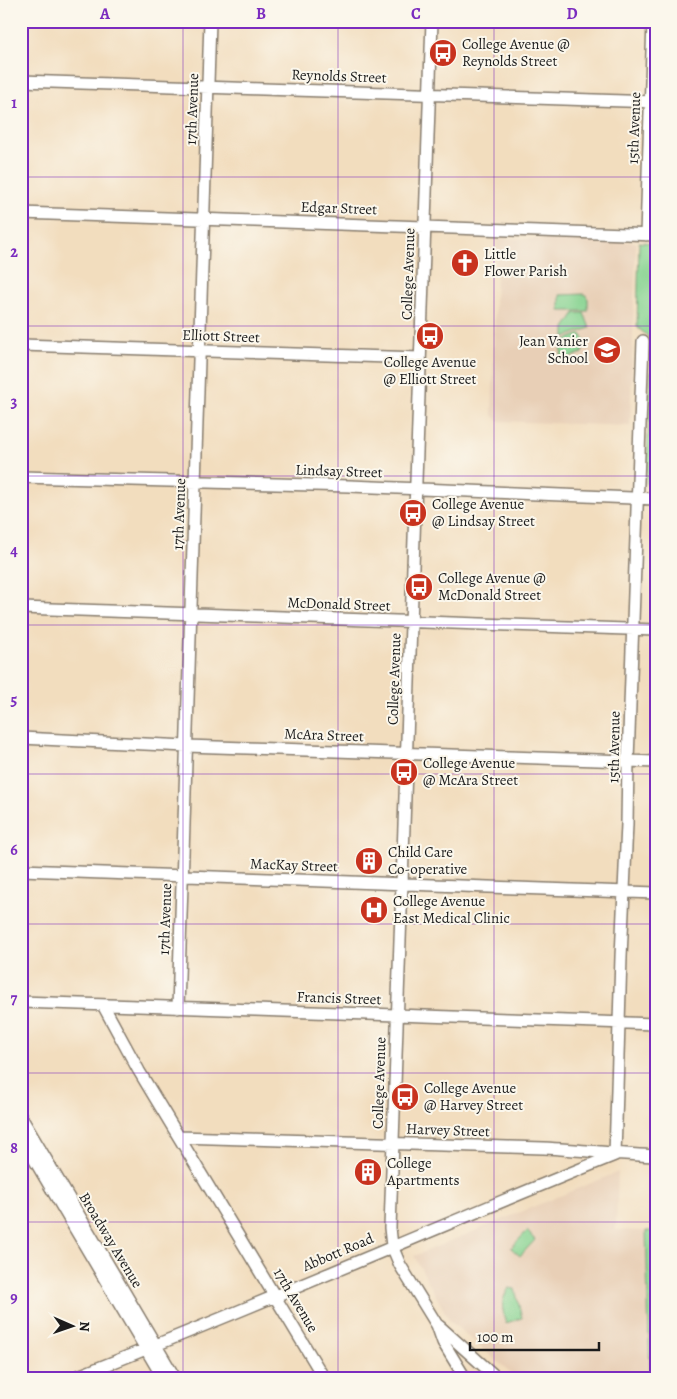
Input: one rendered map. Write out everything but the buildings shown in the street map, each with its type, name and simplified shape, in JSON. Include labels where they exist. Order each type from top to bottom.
[{"type":"street","name":"17th Avenue","points":[[178,1008],[210,21]]},
{"type":"street","name":"College Avenue","points":[[432,21],[390,1228],[392,1246],[400,1265],[437,1325],[443,1342],[465,1378]]},
{"type":"street","name":"15th Avenue","points":[[651,235],[653,21]]},
{"type":"street","name":"Reynolds Street","points":[[21,81],[653,102]]},
{"type":"street","name":"Edgar Street","points":[[21,213],[651,235]]},
{"type":"street","name":"15th Avenue","points":[[614,1154],[627,824],[642,341]]},
{"type":"street","name":"Elliott Street","points":[[21,345],[420,358]]},
{"type":"street","name":"Lindsay Street","points":[[21,477],[195,481],[656,498]]},
{"type":"street","name":"McDonald Street","points":[[21,608],[656,630]]},
{"type":"street","name":"McAra Street","points":[[21,738],[186,746],[656,762]]},
{"type":"street","name":"MacKay Street","points":[[21,870],[656,893]]},
{"type":"street","name":"Francis Street","points":[[21,1002],[656,1024]]},
{"type":"street","name":"17th Avenue","points":[[103,1005],[139,1070],[324,1378]]},
{"type":"street","name":"Broadway Avenue","points":[[21,1117],[151,1347],[162,1378]]},
{"type":"street","name":"Harvey Street","points":[[179,1137],[544,1148],[656,1156]]},
{"type":"street","name":"Broadway Avenue","points":[[21,1138],[151,1347],[176,1378]]},
{"type":"street","name":"Abbott Road","points":[[73,1378],[276,1296],[614,1154]]},
{"type":"street","name":"College Avenue","points":[[437,1325],[497,1378]]},
{"type":"shaded area","points":[[497,238],[636,242],[630,426],[498,421],[492,414]]},
{"type":"shaded area","points":[[618,1172],[616,1230],[646,1231],[650,1375],[648,1378],[517,1378],[450,1321],[414,1256]]},
{"type":"green space","points":[[639,242],[656,243],[656,490],[648,487],[646,483],[652,340],[637,327]]},
{"type":"green space","points":[[585,294],[588,299],[588,311],[560,311],[560,295]]},
{"type":"green space","points":[[575,313],[584,313],[590,328],[565,337],[565,328]]},
{"type":"green space","points":[[581,334],[586,342],[582,353],[561,361],[562,341]]},
{"type":"green space","points":[[527,1231],[535,1240],[520,1256],[511,1248]]},
{"type":"green space","points":[[646,1231],[656,1231],[656,1378],[648,1378],[650,1375]]},
{"type":"green space","points":[[509,1288],[515,1289],[522,1318],[506,1323],[503,1305],[504,1297]]},
{"type":"place","name":"College Avenue @ Reynolds Street","points":[[443,53]]},
{"type":"place","name":"Little Flower Parish","points":[[465,263]]},
{"type":"place","name":"College Avenue @ Elliott Street","points":[[430,336]]},
{"type":"place","name":"Jean Vanier School","points":[[607,350]]},
{"type":"place","name":"College Avenue @ Lindsay Street","points":[[413,513]]},
{"type":"place","name":"College Avenue @ McDonald Street","points":[[419,587]]},
{"type":"place","name":"College Avenue @ McAra Street","points":[[404,772]]},
{"type":"place","name":"Child Care Co-operative","points":[[369,861]]},
{"type":"place","name":"College Avenue East Medical Clinic","points":[[374,910]]},
{"type":"place","name":"College Avenue @ Harvey Street","points":[[405,1097]]},
{"type":"place","name":"College Apartments","points":[[368,1172]]}]
